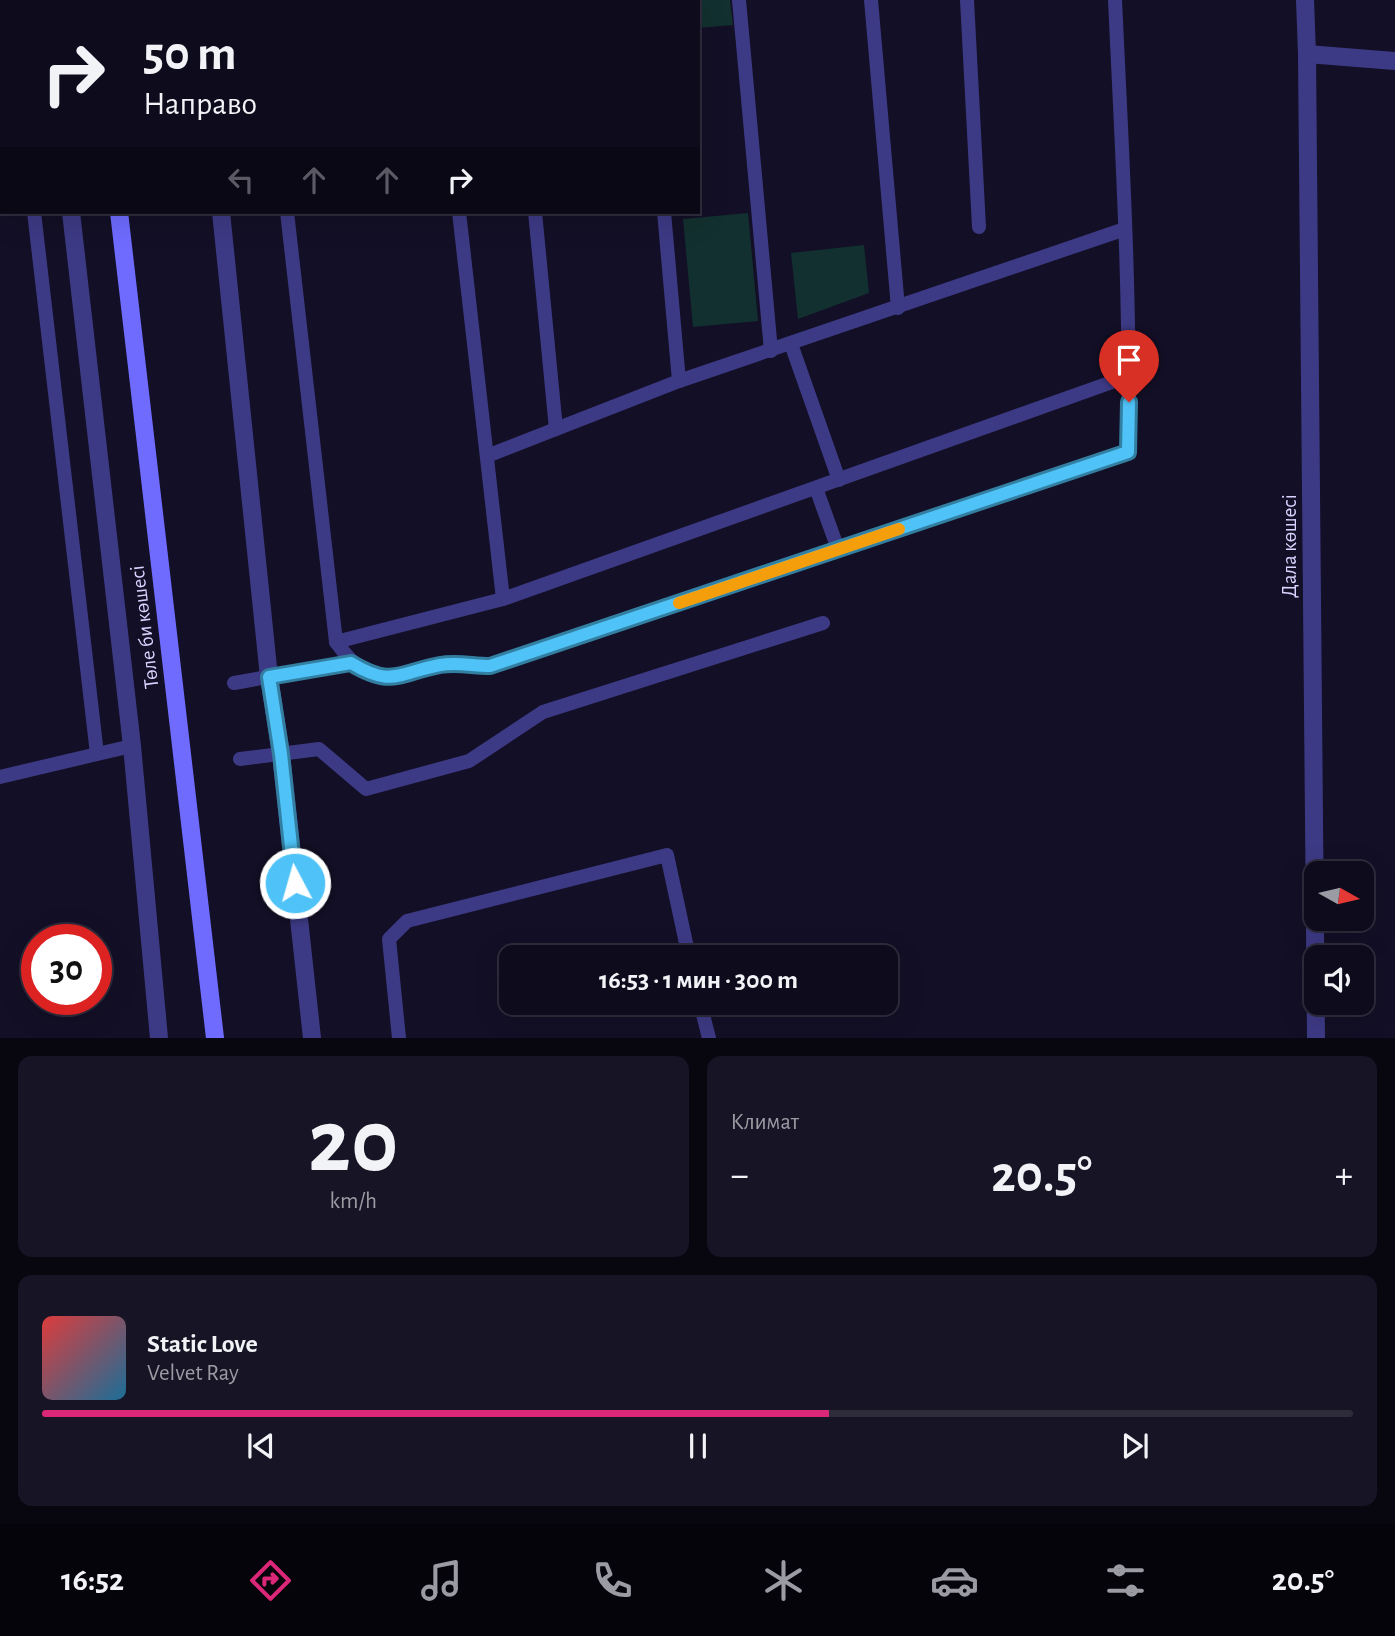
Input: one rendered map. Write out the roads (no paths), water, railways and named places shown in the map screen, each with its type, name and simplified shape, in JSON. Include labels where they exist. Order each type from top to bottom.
[{"type":"main road","name":"Төле би көшесі","points":[[119,214],[215,1038]]},
{"type":"street","name":"Дала көшесі","points":[[1305,0],[1315,1038]]},
{"type":"street","points":[[1307,54],[1395,61]]},
{"type":"street","points":[[71,214],[132,746],[159,1038]]},
{"type":"street","points":[[221,214],[269,677],[281,754],[312,1038]]},
{"type":"lane","points":[[739,0],[771,351]]},
{"type":"lane","points":[[871,0],[898,307]]},
{"type":"lane","points":[[967,0],[979,227]]},
{"type":"lane","points":[[287,214],[335,642],[351,663],[367,672],[393,678],[441,665],[460,663],[490,666],[1128,452],[1125,229],[1115,0]]},
{"type":"lane","points":[[34,214],[97,754]]},
{"type":"lane","points":[[459,214],[503,599]]},
{"type":"lane","points":[[535,214],[556,429]]},
{"type":"lane","points":[[664,214],[680,381]]},
{"type":"lane","points":[[487,456],[680,381],[1125,229]]},
{"type":"lane","points":[[791,344],[839,480]]},
{"type":"lane","points":[[335,642],[503,599],[1129,376]]},
{"type":"lane","points":[[816,488],[838,549]]},
{"type":"lane","points":[[240,759],[319,749],[366,789],[469,761],[543,712],[823,623]]},
{"type":"lane","points":[[234,683],[351,663]]},
{"type":"lane","points":[[0,777],[132,746]]},
{"type":"lane","points":[[398,1038],[389,939],[407,921],[667,855],[686,945]]},
{"type":"lane","points":[[703,1015],[709,1038]]}]
